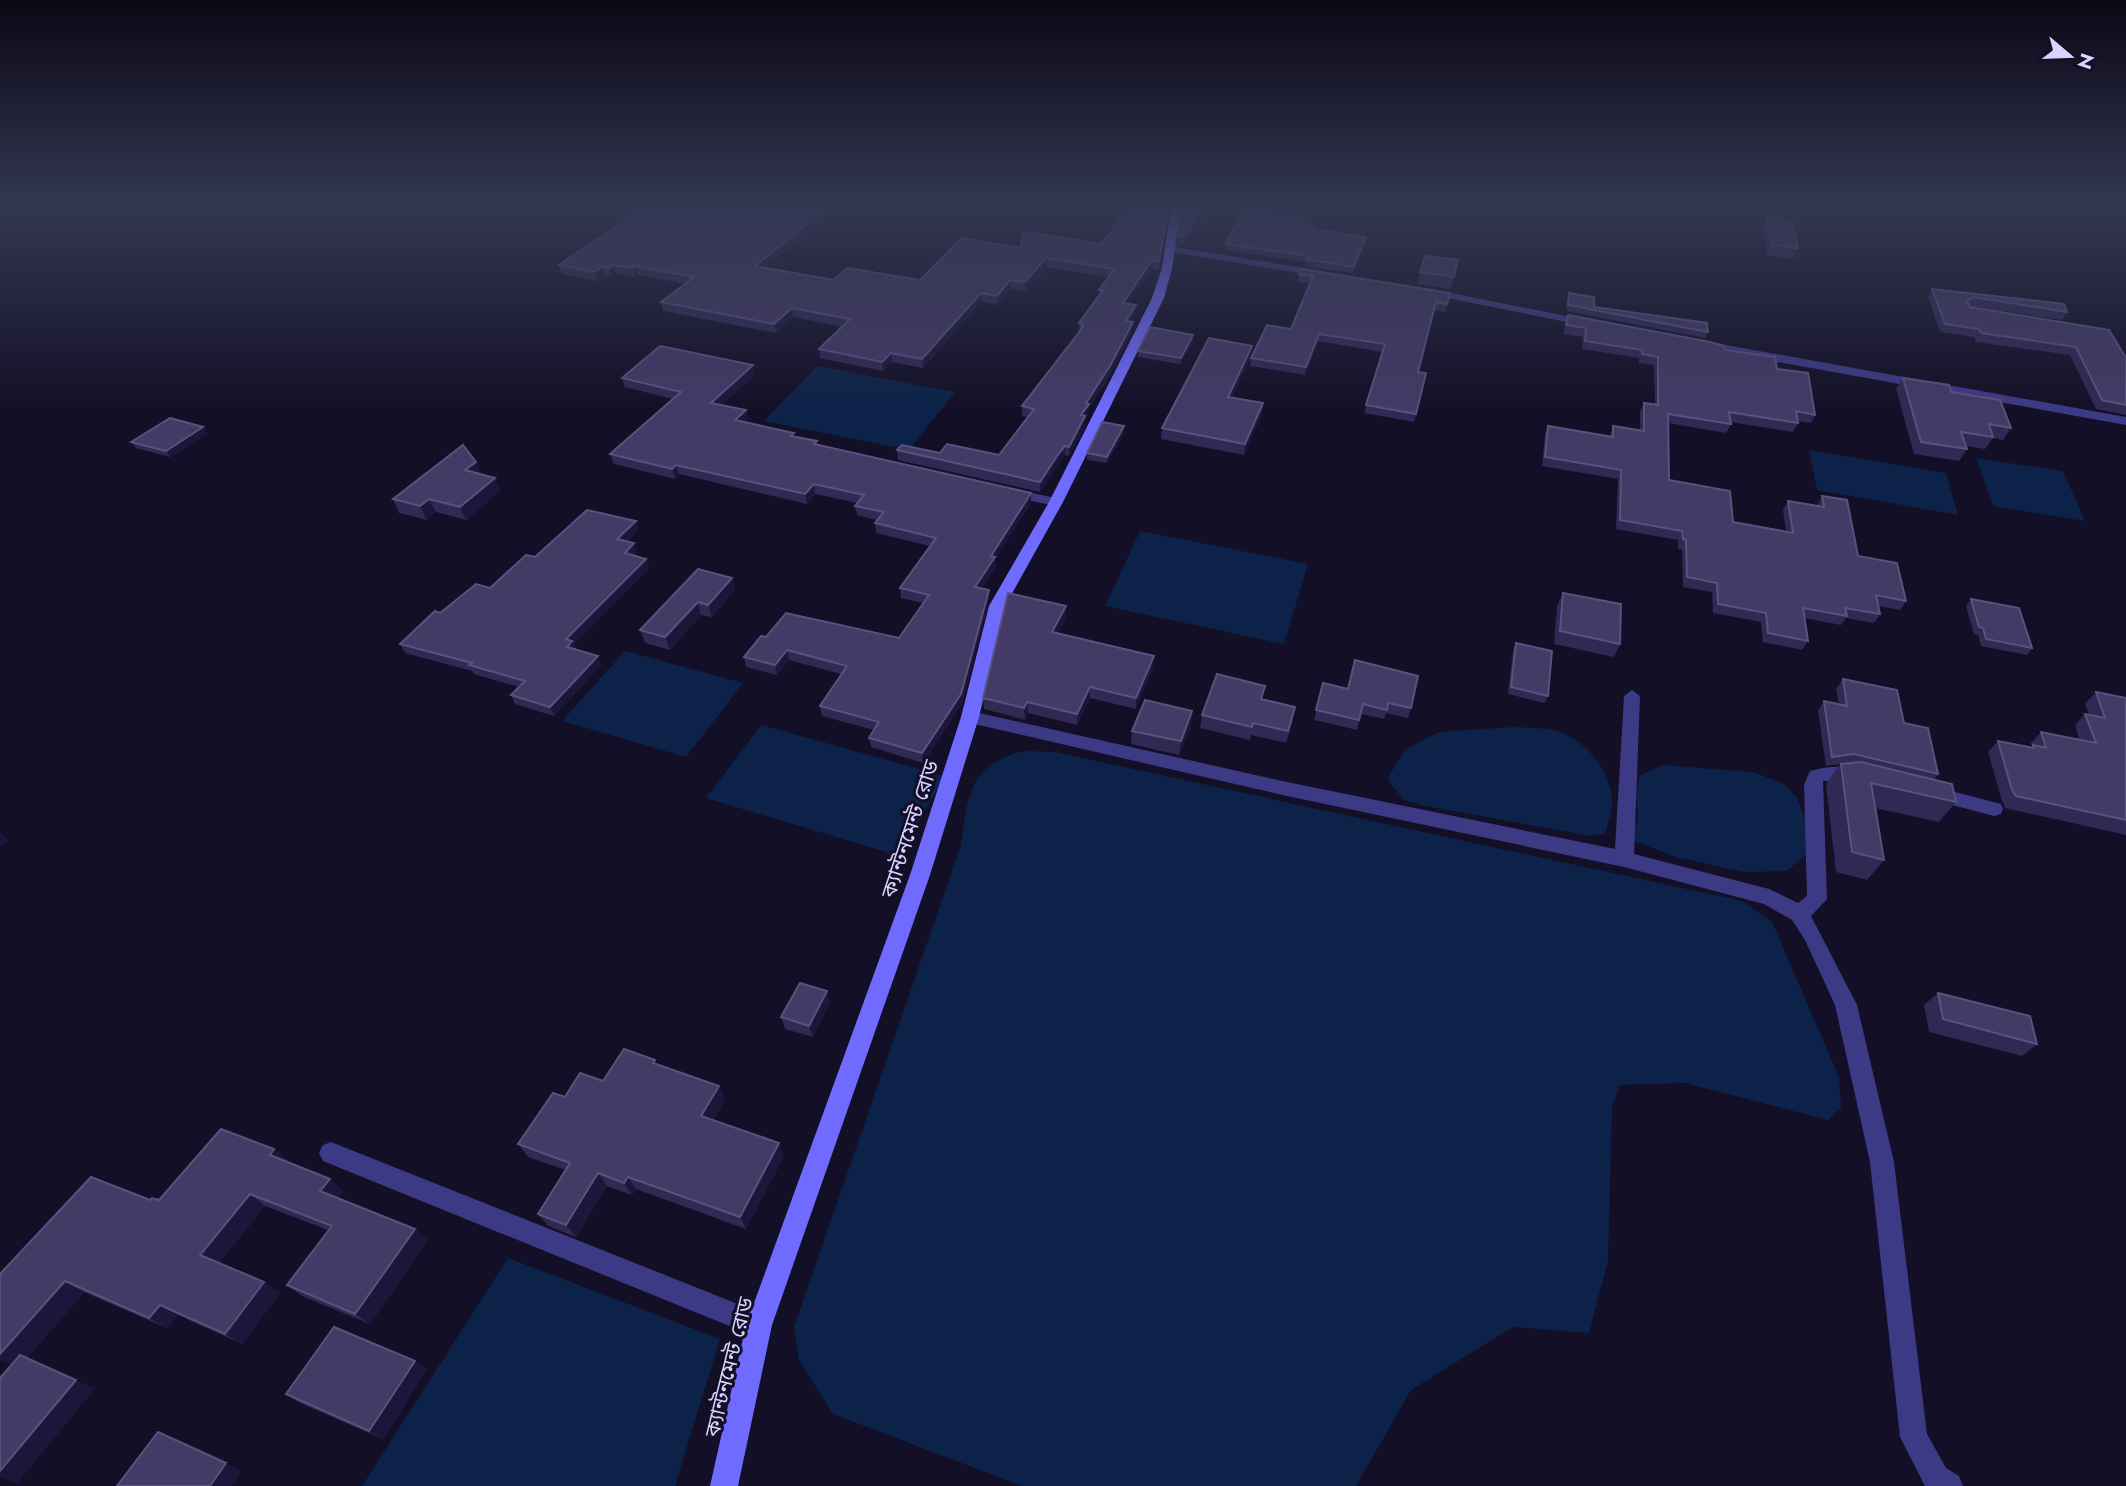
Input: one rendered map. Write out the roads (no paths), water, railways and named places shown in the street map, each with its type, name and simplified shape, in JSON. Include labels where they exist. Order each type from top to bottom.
[{"type":"main road","name":"ক্যান্টনমেন্ট রোড","points":[[724,1486],[759,1325],[920,875],[970,717],[997,606],[1056,502],[1158,298],[1164,273]]},
{"type":"street","points":[[1322,273],[1339,276]]},
{"type":"street","points":[[1413,289],[1603,326]]},
{"type":"street","points":[[1694,343],[2126,421]]},
{"type":"street","points":[[990,488],[1056,502]]},
{"type":"street","points":[[1625,859],[1633,696]]},
{"type":"street","points":[[970,717],[1287,789],[1625,859],[1769,897],[1799,914],[1813,935],[1846,1005],[1882,1162],[1913,1437],[1937,1478],[1949,1486]]},
{"type":"street","points":[[1799,914],[1817,899],[1813,785],[1816,776],[1846,773],[1878,780]]},
{"type":"street","points":[[1917,789],[1994,809]]},
{"type":"street","points":[[331,1153],[759,1325]]},
{"type":"water","points":[[817,366],[955,392],[909,450],[764,421]]},
{"type":"water","points":[[1809,450],[1946,473],[1958,515],[1817,490]]},
{"type":"water","points":[[1976,458],[2063,471],[2085,521],[1993,506]]},
{"type":"water","points":[[1140,531],[1308,564],[1284,644],[1105,606]]},
{"type":"water","points":[[625,651],[743,683],[686,757],[562,721]]},
{"type":"water","points":[[761,725],[945,776],[899,856],[706,798]]},
{"type":"water","points":[[1514,727],[1563,733],[1591,753],[1604,773],[1612,796],[1605,834],[1590,836],[1420,805],[1403,799],[1387,779],[1405,750],[1438,732]]},
{"type":"water","points":[[1024,751],[1055,752],[1742,901],[1772,922],[1839,1077],[1841,1108],[1828,1120],[1685,1083],[1620,1085],[1612,1108],[1608,1261],[1589,1333],[1513,1327],[1411,1390],[1356,1486],[1022,1486],[833,1414],[799,1360],[794,1327],[961,845],[966,811],[974,784],[992,764]]},
{"type":"water","points":[[1663,765],[1753,772],[1785,784],[1797,798],[1806,822],[1806,854],[1787,871],[1743,872],[1676,857],[1632,840],[1638,816],[1636,793],[1640,775]]},
{"type":"water","points":[[508,1258],[720,1339],[675,1486],[362,1486]]}]
